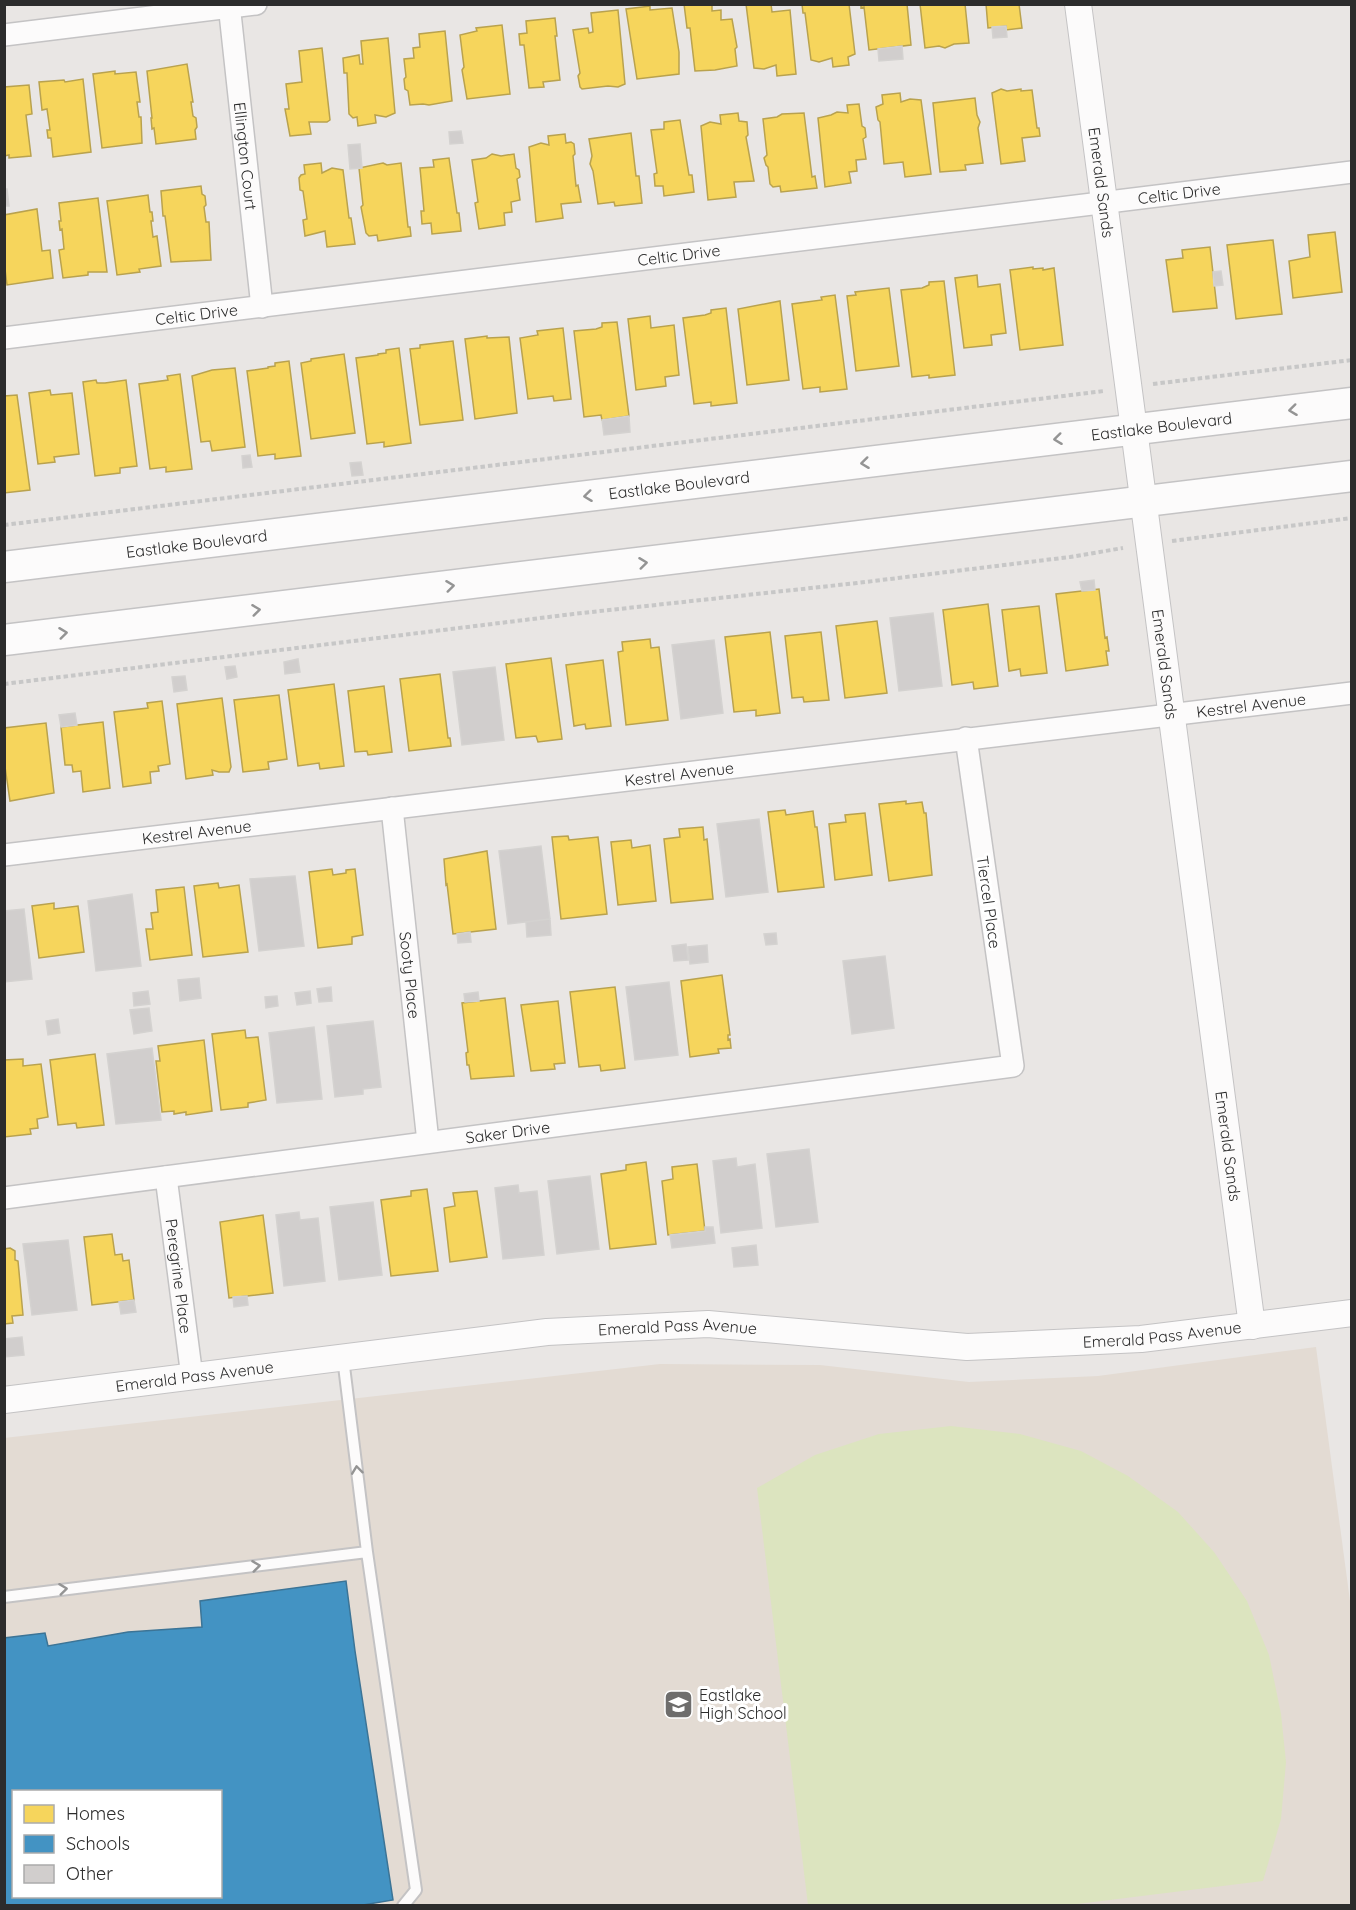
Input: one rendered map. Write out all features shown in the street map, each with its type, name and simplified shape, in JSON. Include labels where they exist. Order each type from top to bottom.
[{"type":"main road","name":"Eastlake Boulevard","points":[[4,567],[1352,403]]},
{"type":"main road","points":[[4,640],[1352,476]]},
{"type":"street","points":[[4,35],[256,4]]},
{"type":"street","name":"Emerald Sands","points":[[1078,4],[1252,1326]]},
{"type":"street","name":"Ellington Court","points":[[229,6],[262,307]]},
{"type":"street","name":"Celtic Drive","points":[[4,338],[1352,172]]},
{"type":"street","name":"Kestrel Avenue","points":[[4,855],[1352,693]]},
{"type":"street","name":"Tiercel Place","points":[[966,738],[1013,1066]]},
{"type":"street","name":"Sooty Place","points":[[392,808],[428,1142]]},
{"type":"street","name":"Saker Drive","points":[[4,1198],[1013,1066]]},
{"type":"street","name":"Peregrine Place","points":[[166,1178],[192,1377]]},
{"type":"street","name":"Emerald Pass Avenue","points":[[4,1400],[547,1332],[708,1324],[967,1347],[1141,1339],[1352,1313]]},
{"type":"lane","points":[[343,1358],[367,1552],[416,1890],[403,1905]]},
{"type":"lane","points":[[4,1597],[367,1552]]},
{"type":"path","points":[[1167,383],[1352,360]]},
{"type":"path","points":[[4,525],[1092,392]]},
{"type":"path","points":[[1188,539],[1352,518]]},
{"type":"path","points":[[4,684],[573,614],[951,572],[1070,557],[1099,551]]},
{"type":"shaded area","name":"Eastlake High School","points":[[1316,1347],[1352,1616],[1351,1905],[5,1905],[4,1438],[660,1364],[820,1365],[969,1382],[1098,1376]]},
{"type":"green space","points":[[951,1426],[1020,1434],[1081,1451],[1128,1476],[1178,1512],[1214,1552],[1247,1601],[1269,1655],[1281,1714],[1286,1762],[1281,1819],[1263,1881],[1061,1906],[808,1905],[757,1488],[815,1455],[879,1434]]},
{"type":"building: Homes","points":[[684,4],[712,4],[712,11],[721,10],[721,20],[732,19],[737,47],[735,49],[737,66],[695,71],[690,28],[687,28]]},
{"type":"building: Homes","points":[[746,4],[771,4],[772,12],[790,10],[796,74],[777,76],[776,65],[764,69],[754,68]]},
{"type":"building: Homes","points":[[802,4],[849,4],[855,54],[848,57],[849,65],[833,67],[832,58],[819,62],[811,60]]},
{"type":"building: Homes","points":[[861,4],[907,4],[911,45],[869,50],[864,7],[861,8]]},
{"type":"building: Homes","points":[[920,4],[965,4],[969,43],[954,44],[945,48],[939,46],[925,48]]},
{"type":"building: Homes","points":[[986,4],[1019,4],[1022,28],[1006,30],[1006,26],[988,28]]},
{"type":"building: Homes","points":[[650,6],[650,10],[672,8],[679,52],[679,74],[637,79],[626,9]]},
{"type":"building: Homes","points":[[618,10],[625,84],[618,87],[582,89],[578,76],[580,73],[573,30],[588,28],[589,33],[593,32],[591,13]]},
{"type":"building: Homes","points":[[555,18],[560,80],[543,82],[544,87],[529,88],[524,45],[520,45],[519,34],[527,33],[526,21]]},
{"type":"building: Homes","points":[[502,25],[510,94],[467,99],[462,70],[464,67],[460,35],[477,31],[476,28]]},
{"type":"building: Homes","points":[[445,31],[452,101],[429,105],[410,105],[408,91],[405,89],[404,59],[414,58],[413,48],[420,47],[419,34]]},
{"type":"building: Homes","points":[[388,38],[395,113],[386,117],[375,115],[376,123],[358,126],[357,117],[353,118],[349,114],[347,73],[344,73],[343,58],[359,55],[360,64],[363,64],[361,41]]},
{"type":"building: Homes","points":[[322,48],[330,120],[309,122],[311,134],[290,136],[285,109],[289,109],[286,84],[302,82],[299,51]]},
{"type":"building: Homes","points":[[187,64],[193,116],[196,118],[196,139],[156,144],[154,128],[152,129],[147,71]]},
{"type":"building: Homes","points":[[115,71],[115,74],[136,72],[142,143],[102,148],[93,74]]},
{"type":"building: Homes","points":[[83,79],[91,152],[53,157],[51,138],[48,138],[47,130],[50,130],[47,109],[42,110],[39,82]]},
{"type":"building: Homes","points":[[29,85],[32,114],[26,115],[31,156],[9,158],[9,155],[4,156],[4,87]]},
{"type":"building: Homes","points":[[1001,89],[1007,91],[1032,90],[1040,136],[1022,138],[1025,161],[1001,164],[992,93]]},
{"type":"building: Homes","points":[[900,93],[901,102],[910,99],[921,100],[931,174],[905,177],[903,162],[884,164],[880,122],[876,107],[883,104],[882,95]]},
{"type":"building: Homes","points":[[975,98],[980,122],[978,128],[983,163],[965,165],[966,170],[940,172],[933,103]]},
{"type":"building: Homes","points":[[859,104],[862,126],[865,128],[866,137],[863,139],[866,159],[856,160],[857,171],[849,172],[851,183],[825,187],[818,118],[837,112],[848,113],[847,105]]},
{"type":"building: Homes","points":[[738,113],[739,121],[747,122],[748,135],[746,137],[754,181],[734,182],[736,197],[708,200],[701,126],[710,122],[721,124],[720,115]]},
{"type":"building: Homes","points":[[804,113],[812,177],[815,176],[817,188],[781,192],[780,186],[773,187],[770,184],[768,167],[764,158],[767,155],[763,119],[782,114]]},
{"type":"building: Homes","points":[[680,120],[694,192],[664,196],[663,186],[655,186],[654,174],[657,173],[651,130],[664,129],[664,122]]},
{"type":"building: Homes","points":[[631,133],[642,203],[615,206],[614,202],[598,204],[590,164],[592,156],[589,139]]},
{"type":"building: Homes","points":[[565,134],[566,143],[574,144],[576,186],[578,185],[581,202],[561,204],[563,218],[536,222],[529,147],[541,143],[549,145],[548,136]]},
{"type":"building: Homes","points":[[492,154],[501,156],[514,154],[520,177],[517,179],[520,200],[511,202],[512,212],[504,213],[505,225],[479,229],[472,160],[486,158]]},
{"type":"building: Homes","points":[[449,158],[461,231],[432,234],[431,223],[422,224],[421,211],[424,211],[420,168],[434,167],[433,160]]},
{"type":"building: Homes","points":[[321,163],[322,173],[332,168],[343,170],[355,244],[327,247],[325,231],[305,236],[303,220],[307,219],[299,178],[305,174],[304,165]]},
{"type":"building: Homes","points":[[383,163],[387,165],[401,163],[411,236],[378,241],[377,235],[369,236],[366,233],[361,207],[363,205],[359,168]]},
{"type":"building: Homes","points":[[201,186],[202,194],[205,196],[206,222],[209,222],[211,260],[171,262],[161,191]]},
{"type":"building: Homes","points":[[148,195],[150,212],[152,212],[153,237],[157,236],[161,266],[117,275],[107,201]]},
{"type":"building: Homes","points":[[98,198],[107,272],[88,272],[88,275],[63,278],[59,250],[64,249],[59,221],[61,221],[59,203]]},
{"type":"building: Homes","points":[[37,209],[42,251],[50,250],[53,278],[7,285],[4,261],[4,215]]},
{"type":"building: Homes","points":[[1335,232],[1342,292],[1293,298],[1289,261],[1310,257],[1308,235]]},
{"type":"building: Homes","points":[[1273,240],[1282,314],[1236,319],[1227,245]]},
{"type":"building: Homes","points":[[1210,247],[1217,308],[1173,312],[1166,260],[1183,258],[1182,250]]},
{"type":"building: Homes","points":[[1033,267],[1033,269],[1043,268],[1043,270],[1054,268],[1063,345],[1020,350],[1010,270]]},
{"type":"building: Homes","points":[[977,275],[978,287],[1000,284],[1006,333],[991,335],[992,345],[964,348],[955,278]]},
{"type":"building: Homes","points":[[944,281],[955,375],[912,377],[901,290],[922,288],[929,285],[929,282]]},
{"type":"building: Homes","points":[[889,288],[899,366],[856,371],[847,296],[856,295],[855,292]]},
{"type":"building: Homes","points":[[835,295],[847,389],[820,392],[820,387],[803,389],[792,304],[822,300],[821,297]]},
{"type":"building: Homes","points":[[780,301],[789,380],[747,385],[738,309]]},
{"type":"building: Homes","points":[[726,308],[737,403],[711,406],[711,402],[694,404],[683,318],[705,315],[711,313],[711,310]]},
{"type":"building: Homes","points":[[650,316],[651,328],[674,325],[679,375],[665,377],[666,386],[636,390],[628,319]]},
{"type":"building: Homes","points":[[617,322],[629,416],[602,420],[601,415],[584,417],[574,331],[596,329],[602,327],[602,323]]},
{"type":"building: Homes","points":[[563,328],[571,399],[554,401],[553,396],[528,399],[520,338],[538,335],[537,331]]},
{"type":"building: Homes","points":[[487,336],[487,338],[509,337],[517,413],[475,419],[465,339]]},
{"type":"building: Homes","points":[[453,341],[463,420],[420,425],[410,349],[420,348],[420,345]]},
{"type":"building: Homes","points":[[399,348],[411,443],[384,447],[384,442],[367,444],[356,358],[378,355],[386,353],[386,350]]},
{"type":"building: Homes","points":[[344,354],[355,433],[311,439],[301,363],[311,361],[311,359]]},
{"type":"building: Homes","points":[[289,361],[301,456],[275,459],[275,454],[258,456],[247,371],[268,368],[275,366],[275,363]]},
{"type":"building: Homes","points":[[235,368],[245,447],[212,451],[210,441],[201,442],[192,376],[212,370]]},
{"type":"building: Homes","points":[[180,374],[192,469],[166,472],[166,467],[150,469],[139,384],[168,380],[167,376]]},
{"type":"building: Homes","points":[[96,380],[97,383],[105,383],[126,380],[137,466],[120,468],[120,473],[95,476],[83,382]]},
{"type":"building: Homes","points":[[50,390],[51,395],[72,393],[79,454],[54,457],[55,462],[38,464],[29,393]]},
{"type":"building: Homes","points":[[17,395],[30,490],[4,493],[4,396]]},
{"type":"building: Homes","points":[[1099,589],[1105,638],[1107,637],[1109,651],[1106,651],[1108,665],[1066,671],[1056,594]]},
{"type":"building: Homes","points":[[988,604],[998,686],[974,689],[973,682],[952,685],[943,610]]},
{"type":"building: Homes","points":[[1039,606],[1047,673],[1021,676],[1020,669],[1009,671],[1002,610]]},
{"type":"building: Homes","points":[[877,621],[887,693],[845,698],[836,626]]},
{"type":"building: Homes","points":[[770,632],[780,713],[756,716],[756,710],[734,712],[725,637]]},
{"type":"building: Homes","points":[[821,632],[829,700],[804,702],[803,697],[792,698],[785,636]]},
{"type":"building: Homes","points":[[650,639],[651,648],[659,647],[668,720],[626,725],[618,652],[623,651],[622,642]]},
{"type":"building: Homes","points":[[551,658],[562,739],[538,742],[536,736],[516,738],[506,664]]},
{"type":"building: Homes","points":[[603,660],[611,726],[586,729],[585,724],[574,726],[566,665]]},
{"type":"building: Homes","points":[[440,674],[451,746],[409,751],[400,679]]},
{"type":"building: Homes","points":[[334,684],[344,766],[320,769],[319,763],[298,766],[288,690]]},
{"type":"building: Homes","points":[[384,686],[392,752],[368,755],[367,751],[355,752],[348,691]]},
{"type":"building: Homes","points":[[279,695],[287,759],[268,762],[269,769],[243,772],[234,700]]},
{"type":"building: Homes","points":[[222,698],[231,767],[229,772],[212,770],[213,775],[186,779],[177,704]]},
{"type":"building: Homes","points":[[162,701],[170,764],[158,766],[159,771],[150,772],[151,783],[123,787],[114,712],[148,708],[147,703]]},
{"type":"building: Homes","points":[[103,722],[110,788],[83,792],[81,771],[73,772],[72,765],[65,765],[61,727]]},
{"type":"building: Homes","points":[[46,723],[54,793],[10,801],[4,760],[4,728]]},
{"type":"building: Homes","points":[[906,801],[906,804],[922,802],[924,813],[926,813],[932,875],[889,881],[879,804]]},
{"type":"building: Homes","points":[[785,810],[786,815],[813,811],[824,887],[778,892],[768,812]]},
{"type":"building: Homes","points":[[865,813],[872,875],[835,880],[829,824],[846,822],[845,815]]},
{"type":"building: Homes","points":[[703,827],[704,840],[707,839],[713,899],[671,903],[664,839],[680,837],[679,829]]},
{"type":"building: Homes","points":[[568,836],[569,840],[598,837],[607,914],[561,919],[552,837]]},
{"type":"building: Homes","points":[[631,840],[632,848],[650,845],[656,901],[618,905],[611,842]]},
{"type":"building: Homes","points":[[487,851],[496,929],[453,934],[444,859]]},
{"type":"building: Homes","points":[[332,869],[333,875],[355,869],[363,935],[352,937],[352,944],[318,948],[309,872]]},
{"type":"building: Homes","points":[[218,883],[219,888],[239,885],[248,952],[203,957],[194,886]]},
{"type":"building: Homes","points":[[184,887],[192,955],[150,960],[146,929],[153,929],[151,913],[158,912],[156,890]]},
{"type":"building: Homes","points":[[54,903],[54,909],[78,906],[84,952],[39,958],[32,906]]},
{"type":"building: Homes","points":[[722,975],[730,1035],[728,1035],[728,1040],[730,1039],[731,1048],[718,1049],[719,1053],[690,1057],[681,981]]},
{"type":"building: Homes","points":[[615,987],[625,1068],[601,1071],[600,1065],[579,1067],[570,992]]},
{"type":"building: Homes","points":[[505,998],[514,1076],[471,1079],[469,1065],[467,1065],[466,1053],[468,1052],[462,1003]]},
{"type":"building: Homes","points":[[558,1001],[565,1063],[554,1064],[555,1069],[531,1071],[521,1005]]},
{"type":"building: Homes","points":[[245,1030],[246,1038],[258,1037],[266,1100],[248,1103],[248,1107],[221,1110],[212,1034]]},
{"type":"building: Homes","points":[[204,1040],[212,1111],[186,1115],[186,1112],[174,1114],[174,1111],[162,1112],[156,1061],[160,1061],[158,1046]]},
{"type":"building: Homes","points":[[95,1054],[104,1125],[77,1128],[76,1123],[58,1125],[50,1060]]},
{"type":"building: Homes","points":[[23,1059],[23,1066],[41,1064],[48,1117],[37,1119],[38,1128],[30,1129],[31,1134],[4,1137],[4,1060]]},
{"type":"building: Homes","points":[[646,1162],[656,1244],[610,1249],[601,1174],[626,1170],[626,1165]]},
{"type":"building: Homes","points":[[697,1164],[705,1231],[668,1235],[662,1181],[673,1179],[672,1167]]},
{"type":"building: Homes","points":[[427,1189],[438,1271],[391,1276],[381,1200],[411,1196],[411,1191]]},
{"type":"building: Homes","points":[[477,1191],[487,1257],[450,1262],[444,1208],[455,1206],[453,1193]]},
{"type":"building: Homes","points":[[263,1215],[273,1293],[229,1298],[220,1222]]},
{"type":"building: Homes","points":[[112,1234],[115,1255],[122,1254],[123,1261],[129,1260],[134,1300],[92,1305],[84,1237]]},
{"type":"building: Homes","points":[[10,1248],[15,1251],[15,1260],[18,1261],[23,1315],[12,1316],[13,1323],[4,1324],[4,1249]]},
{"type":"building: Schools","points":[[346,1581],[393,1900],[357,1906],[4,1906],[4,1638],[45,1633],[48,1646],[128,1632],[202,1627],[200,1601]]},
{"type":"building: Other","points":[[1006,26],[1007,37],[993,38],[992,27]]},
{"type":"building: Other","points":[[902,46],[903,59],[879,61],[878,49]]},
{"type":"building: Other","points":[[461,131],[463,143],[450,144],[449,132]]},
{"type":"building: Other","points":[[360,144],[362,168],[350,169],[348,145]]},
{"type":"building: Other","points":[[4,189],[7,189],[9,206],[4,206]]},
{"type":"building: Other","points":[[1221,271],[1223,285],[1214,286],[1213,272]]},
{"type":"building: Other","points":[[629,416],[630,432],[604,435],[602,420]]},
{"type":"building: Other","points":[[250,455],[252,467],[243,468],[242,456]]},
{"type":"building: Other","points":[[361,462],[363,475],[352,476],[350,463]]},
{"type":"building: Other","points":[[1094,580],[1095,590],[1082,591],[1080,582]]},
{"type":"building: Other","points":[[933,613],[942,686],[899,691],[890,618]]},
{"type":"building: Other","points":[[714,640],[723,713],[681,719],[672,645]]},
{"type":"building: Other","points":[[298,659],[300,672],[285,674],[284,662]]},
{"type":"building: Other","points":[[235,666],[237,677],[227,679],[225,667]]},
{"type":"building: Other","points":[[495,667],[504,740],[462,745],[453,672]]},
{"type":"building: Other","points":[[185,676],[187,690],[174,692],[172,677]]},
{"type":"building: Other","points":[[75,713],[77,725],[61,727],[59,715]]},
{"type":"building: Other","points":[[759,819],[768,892],[726,897],[717,824]]},
{"type":"building: Other","points":[[541,846],[550,919],[508,924],[499,851]]},
{"type":"building: Other","points":[[295,876],[304,946],[259,951],[250,879]]},
{"type":"building: Other","points":[[132,894],[141,966],[96,971],[88,901]]},
{"type":"building: Other","points":[[24,909],[32,979],[4,982],[4,911]]},
{"type":"building: Other","points":[[550,919],[551,935],[527,937],[526,922]]},
{"type":"building: Other","points":[[470,932],[471,942],[458,943],[457,934]]},
{"type":"building: Other","points":[[776,933],[777,944],[766,945],[764,934]]},
{"type":"building: Other","points":[[686,944],[688,960],[674,961],[672,946]]},
{"type":"building: Other","points":[[707,945],[708,962],[690,964],[688,947]]},
{"type":"building: Other","points":[[885,956],[894,1028],[852,1034],[843,961]]},
{"type":"building: Other","points":[[199,978],[201,998],[180,1001],[178,980]]},
{"type":"building: Other","points":[[669,982],[678,1055],[635,1060],[626,987]]},
{"type":"building: Other","points":[[331,987],[332,1001],[319,1002],[317,989]]},
{"type":"building: Other","points":[[148,991],[150,1004],[134,1006],[133,993]]},
{"type":"building: Other","points":[[310,991],[311,1003],[297,1005],[295,993]]},
{"type":"building: Other","points":[[478,992],[479,1001],[465,1002],[464,994]]},
{"type":"building: Other","points":[[277,996],[278,1006],[266,1008],[265,997]]},
{"type":"building: Other","points":[[149,1008],[152,1031],[134,1034],[130,1010]]},
{"type":"building: Other","points":[[58,1019],[60,1033],[48,1035],[46,1021]]},
{"type":"building: Other","points":[[373,1021],[381,1087],[363,1089],[363,1094],[335,1097],[327,1026]]},
{"type":"building: Other","points":[[314,1027],[322,1099],[277,1103],[269,1033]]},
{"type":"building: Other","points":[[152,1048],[161,1120],[116,1124],[107,1054]]},
{"type":"building: Other","points":[[809,1149],[818,1222],[776,1227],[767,1154]]},
{"type":"building: Other","points":[[736,1158],[737,1167],[755,1164],[762,1228],[721,1233],[713,1161]]},
{"type":"building: Other","points":[[590,1176],[599,1249],[557,1254],[548,1181]]},
{"type":"building: Other","points":[[518,1185],[519,1193],[537,1191],[544,1255],[503,1259],[495,1188]]},
{"type":"building: Other","points":[[373,1202],[382,1275],[339,1280],[330,1207]]},
{"type":"building: Other","points":[[299,1212],[300,1220],[318,1218],[325,1281],[284,1286],[276,1215]]},
{"type":"building: Other","points":[[705,1227],[713,1227],[715,1243],[672,1248],[670,1235],[705,1231]]},
{"type":"building: Other","points":[[68,1240],[77,1310],[32,1315],[23,1244]]},
{"type":"building: Other","points":[[756,1245],[758,1265],[734,1267],[732,1248]]},
{"type":"building: Other","points":[[247,1296],[248,1305],[234,1307],[233,1297]]},
{"type":"building: Other","points":[[134,1300],[136,1312],[121,1314],[119,1302]]},
{"type":"building: Other","points":[[22,1337],[24,1355],[4,1357],[4,1339]]},
{"type":"place","name":"Eastlake High School","points":[[678,1704]]}]
